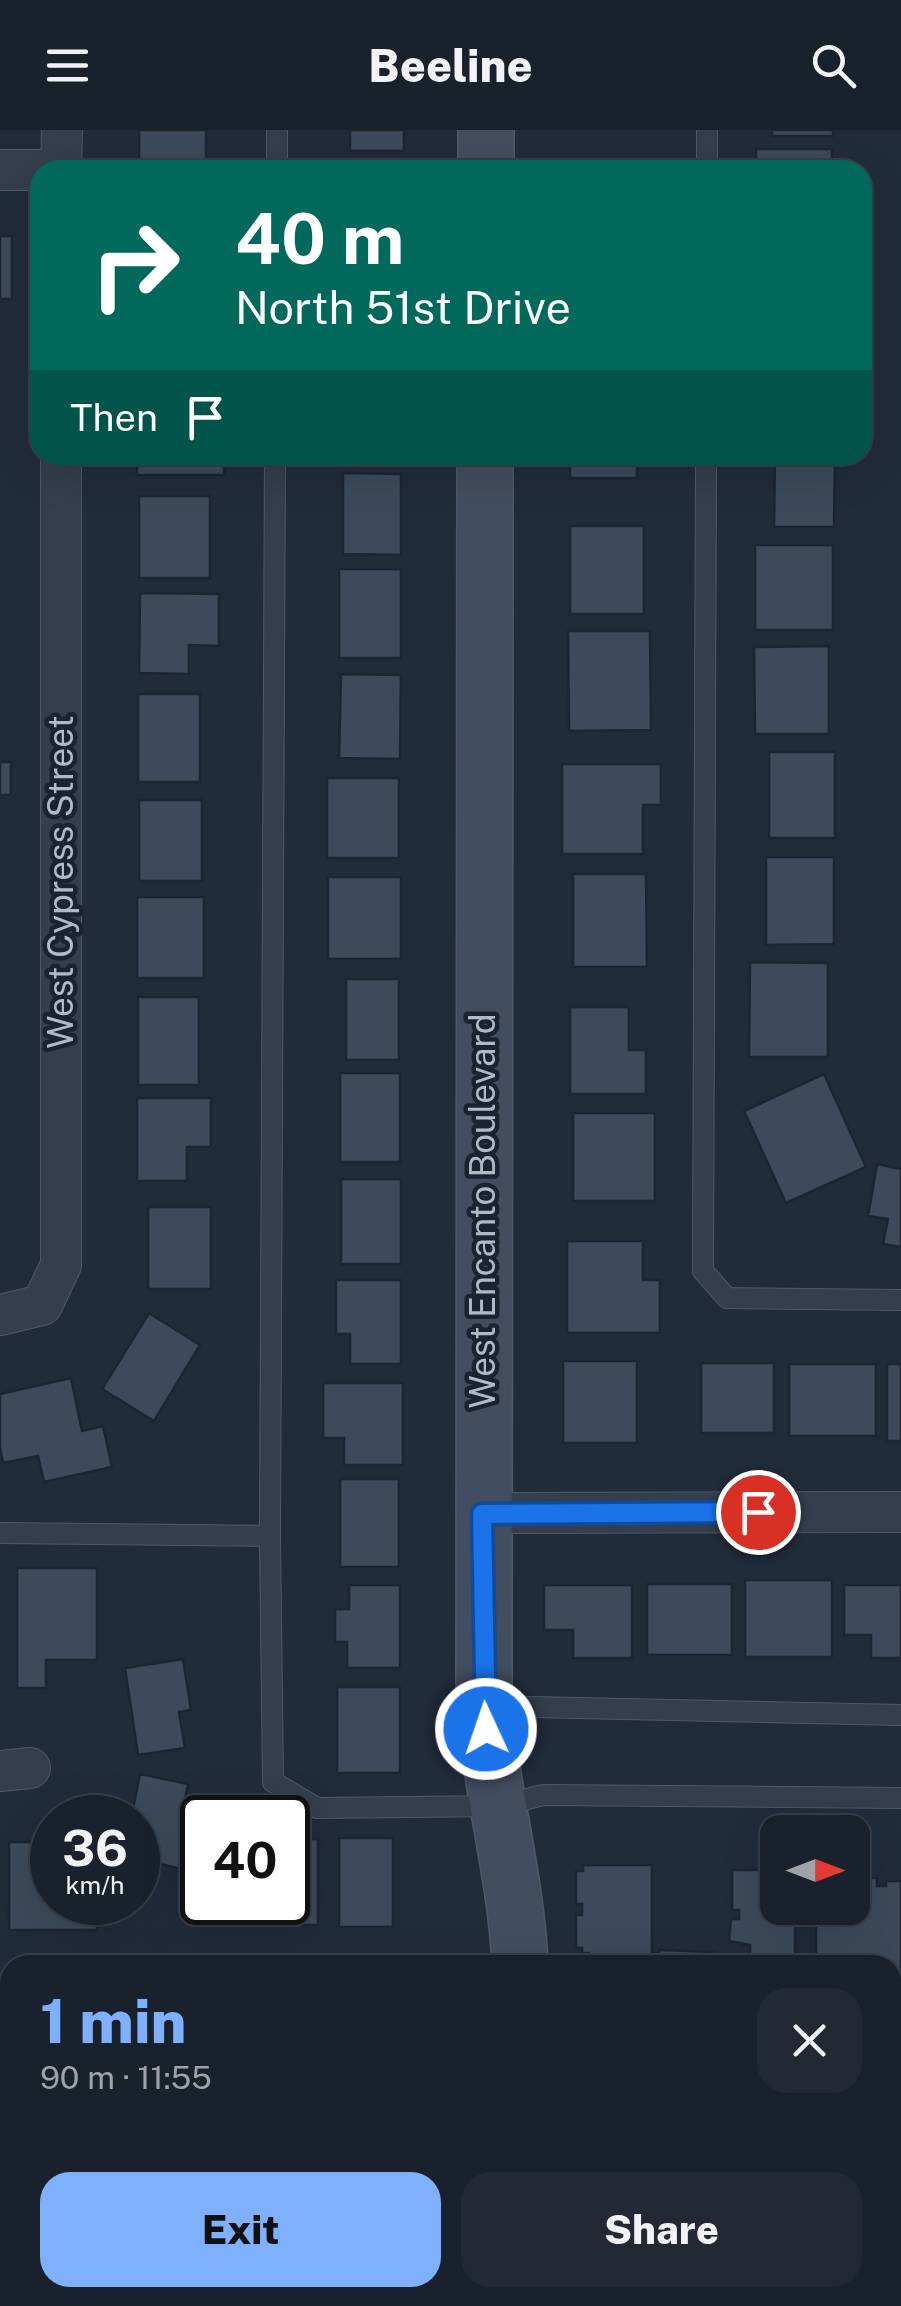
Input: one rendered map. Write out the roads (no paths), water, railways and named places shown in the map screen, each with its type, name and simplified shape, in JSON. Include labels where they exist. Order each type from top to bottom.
[{"type":"street","points":[[61,160],[62,130]]},
{"type":"street","points":[[486,130],[486,160]]},
{"type":"street","points":[[0,170],[30,170]]},
{"type":"street","name":"West Cypress Street","points":[[0,1315],[42,1305],[61,1264],[61,465]]},
{"type":"street","name":"West Encanto Boulevard","points":[[485,465],[484,1706],[512,1870],[519,1955]]},
{"type":"street","points":[[482,1514],[901,1512]]},
{"type":"lane","points":[[277,130],[277,160]]},
{"type":"lane","points":[[706,160],[707,130]]},
{"type":"lane","points":[[276,465],[270,1536],[273,1782],[317,1808],[500,1806],[543,1794],[901,1798]]},
{"type":"lane","points":[[706,465],[703,1271],[727,1298],[901,1300]]},
{"type":"lane","points":[[0,1532],[270,1536]]},
{"type":"lane","points":[[484,1706],[901,1715]]}]
